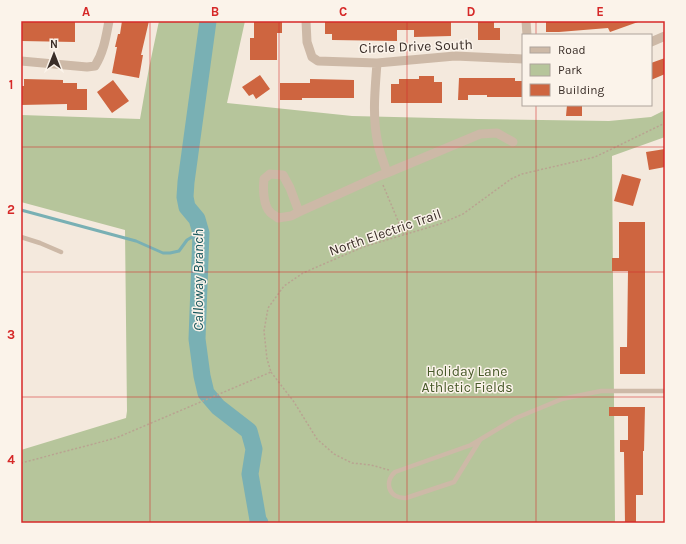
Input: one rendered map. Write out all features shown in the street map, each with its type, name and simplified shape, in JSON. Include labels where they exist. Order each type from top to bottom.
[{"type":"street","points":[[21,61],[87,67],[95,66],[104,45],[109,21]]},
{"type":"street","name":"Circle Drive South","points":[[306,21],[307,42],[312,57],[318,61],[377,63],[455,56],[522,59]]},
{"type":"street","points":[[526,21],[526,34]]},
{"type":"street","points":[[652,42],[665,36]]},
{"type":"street","points":[[377,63],[374,110],[375,127],[383,175]]},
{"type":"street","points":[[299,212],[290,188],[283,175],[270,174],[264,179],[263,189],[266,204],[270,212],[278,218],[291,216],[480,134],[497,133],[513,142]]},
{"type":"lane","points":[[21,237],[40,243],[60,252]]},
{"type":"lane","points":[[480,440],[454,482],[406,498],[395,496],[390,491],[390,479],[395,472],[471,445],[516,418],[562,399],[601,390],[665,390]]},
{"type":"path","name":"North Electric Trail","points":[[271,372],[267,359],[264,331],[268,308],[284,286],[303,273],[363,247],[440,224],[463,214],[511,179],[522,174],[595,157],[665,123]]},
{"type":"path","points":[[383,175],[404,235]]},
{"type":"path","points":[[21,463],[116,438],[271,372],[294,402],[317,440],[334,454],[352,463],[371,465],[395,472]]},
{"type":"green space","name":"Holiday Lane Athletic Fields","points":[[159,21],[245,21],[227,103],[352,116],[478,119],[609,121],[651,117],[665,110],[665,137],[612,156],[615,523],[21,523],[21,450],[126,418],[127,411],[125,230],[21,202],[21,115],[140,119]]},
{"type":"building","points":[[21,21],[75,21],[75,42],[21,41]]},
{"type":"building","points":[[122,21],[149,21],[141,55],[143,55],[139,78],[112,73],[117,47],[115,47],[118,34],[120,34]]},
{"type":"building","points":[[254,21],[282,21],[282,33],[277,33],[277,60],[250,60],[250,38],[254,38]]},
{"type":"building","points":[[325,21],[451,21],[451,36],[414,37],[414,30],[397,30],[397,41],[332,40],[332,34],[325,34]]},
{"type":"building","points":[[478,21],[494,21],[494,28],[500,28],[500,40],[478,40]]},
{"type":"building","points":[[546,22],[638,22],[610,32],[608,28],[546,32]]},
{"type":"building","points":[[665,58],[665,74],[652,80],[652,63]]},
{"type":"building","points":[[260,75],[270,89],[256,99],[253,94],[249,96],[242,87]]},
{"type":"building","points":[[419,76],[434,76],[434,82],[442,82],[442,103],[391,103],[391,84],[399,84],[399,79],[419,79]]},
{"type":"building","points":[[459,78],[515,78],[515,81],[522,81],[522,97],[487,97],[487,95],[468,95],[468,100],[458,100]]},
{"type":"building","points":[[24,79],[63,80],[63,83],[77,83],[77,89],[87,89],[87,110],[67,110],[67,104],[21,105],[21,86],[24,86]]},
{"type":"building","points":[[310,79],[354,80],[354,98],[302,98],[302,100],[280,100],[280,83],[310,83]]},
{"type":"building","points":[[113,80],[129,101],[112,113],[97,92]]},
{"type":"building","points":[[567,106],[582,106],[582,116],[566,116]]},
{"type":"building","points":[[665,149],[665,167],[649,170],[646,152]]},
{"type":"building","points":[[622,174],[641,179],[633,206],[614,201]]},
{"type":"building","points":[[619,222],[645,222],[645,374],[620,374],[620,347],[627,347],[628,271],[612,271],[612,258],[619,258]]},
{"type":"building","points":[[609,407],[645,407],[643,495],[636,495],[636,523],[625,523],[624,452],[620,452],[620,440],[628,440],[628,416],[609,416]]},
{"type":"waterway","name":"Calloway Branch","points":[[208,21],[185,197],[187,207],[197,219],[201,233],[197,339],[206,393],[218,407],[249,431],[254,449],[250,474],[258,520],[260,523]]},
{"type":"waterway","points":[[21,210],[136,241],[163,253],[179,251],[187,240],[192,237],[201,242]]}]
